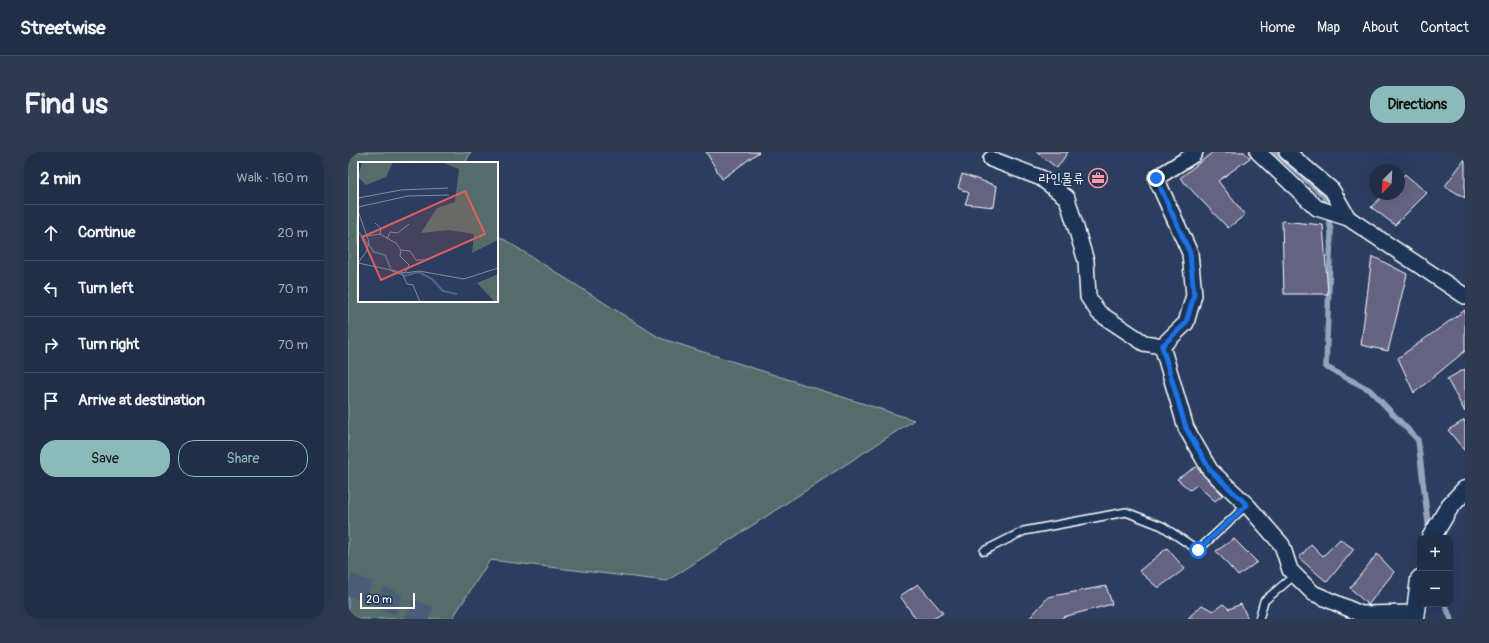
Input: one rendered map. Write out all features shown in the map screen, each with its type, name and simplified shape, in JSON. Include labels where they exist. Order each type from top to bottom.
[{"type":"street","points":[[1162,346],[1186,323],[1194,295],[1190,253],[1156,178],[1196,152]]},
{"type":"street","points":[[1258,152],[1318,208],[1344,216],[1465,296]]},
{"type":"street","points":[[1287,152],[1332,190],[1344,216]]},
{"type":"street","points":[[991,159],[1041,178],[1067,198],[1086,262],[1088,297],[1099,313],[1144,343],[1162,346]]},
{"type":"street","points":[[1162,346],[1186,428],[1210,470],[1247,505],[1282,545],[1290,570],[1313,593],[1361,614],[1416,616]]},
{"type":"street","points":[[1433,535],[1450,506],[1465,490]]},
{"type":"lane","points":[[984,551],[1024,531],[1126,512],[1162,526],[1198,550],[1247,505]]},
{"type":"lane","points":[[1259,619],[1264,601],[1295,575]]},
{"type":"green space","points":[[348,152],[471,152],[466,162],[358,162],[358,302],[498,302],[498,236],[660,338],[914,420],[667,581],[490,560],[452,619],[348,619]]},
{"type":"building","points":[[706,152],[759,152],[722,179]]},
{"type":"building","points":[[1036,152],[1068,152],[1057,168]]},
{"type":"building","points":[[1213,152],[1244,152],[1250,158],[1218,181],[1245,215],[1228,228],[1180,178]]},
{"type":"building","points":[[1465,159],[1465,198],[1445,186]]},
{"type":"building","points":[[962,174],[997,186],[994,207],[965,204],[969,193],[958,188]]},
{"type":"building","points":[[1405,174],[1427,193],[1395,225],[1371,207],[1379,200],[1405,200]]},
{"type":"building","points":[[1282,221],[1323,225],[1328,294],[1284,294]]},
{"type":"building","points":[[1372,256],[1407,274],[1388,351],[1361,345]]},
{"type":"building","points":[[1465,310],[1465,351],[1414,393],[1398,358]]},
{"type":"building","points":[[1465,369],[1465,412],[1447,379]]},
{"type":"building","points":[[1465,420],[1465,450],[1464,450],[1448,430]]},
{"type":"building","points":[[1196,467],[1223,495],[1215,501],[1197,485],[1190,490],[1177,479]]},
{"type":"building","points":[[1234,539],[1257,562],[1238,576],[1216,551]]},
{"type":"building","points":[[1340,539],[1354,549],[1327,582],[1299,558],[1311,544],[1323,556]]},
{"type":"building","points":[[1167,548],[1185,569],[1158,588],[1139,571]]},
{"type":"building","points":[[1377,554],[1394,572],[1368,605],[1350,588]]},
{"type":"building","points":[[918,584],[943,613],[933,619],[916,619],[900,596]]},
{"type":"building","points":[[1106,586],[1112,604],[1063,617],[1062,619],[1029,619],[1048,597]]},
{"type":"building","points":[[1223,604],[1229,609],[1241,604],[1248,619],[1187,619],[1202,605],[1213,611]]},
{"type":"waterway","points":[[1275,152],[1324,196],[1331,231],[1326,367],[1370,390],[1418,440],[1429,531]]},
{"type":"waterway","points":[[1446,607],[1451,619]]},
{"type":"tunnel","points":[[348,584],[433,619]]},
{"type":"place","name":"라인물류","points":[[1098,178]]},
{"type":"route","points":[[1156,178],[1190,253],[1194,295],[1186,323],[1162,346],[1186,428],[1210,470],[1247,505],[1198,550]]}]
